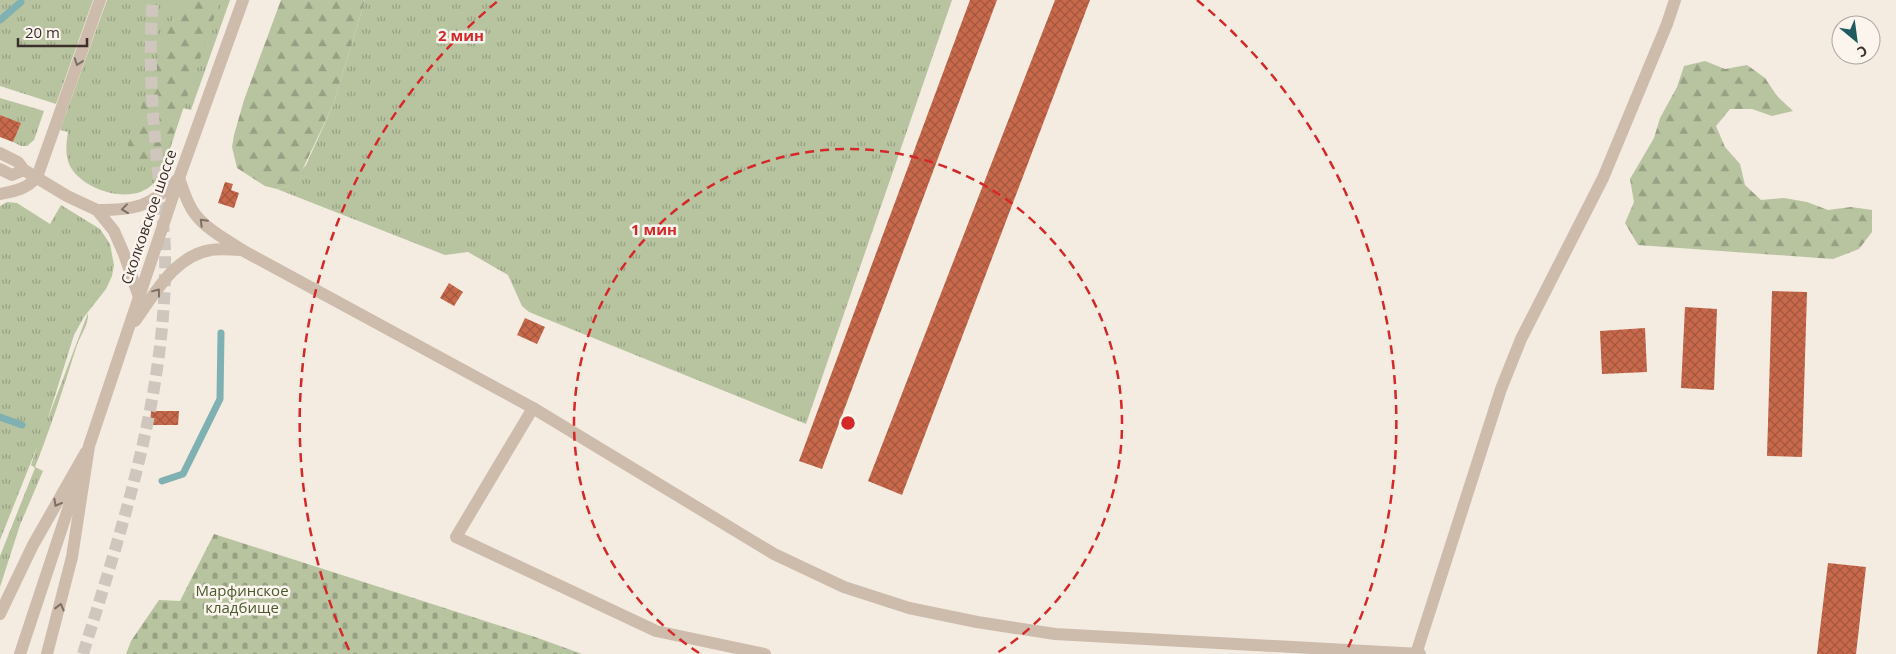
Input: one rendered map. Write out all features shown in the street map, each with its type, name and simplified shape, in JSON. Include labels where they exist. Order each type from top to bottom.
[{"type":"street","points":[[0,194],[21,190],[30,185],[37,177],[100,0]]},
{"type":"street","name":"Сколковское шоссе","points":[[48,654],[72,557],[89,446],[179,178],[243,0]]},
{"type":"street","points":[[1416,654],[1501,389],[1521,339],[1603,178],[1667,24],[1675,0]]},
{"type":"street","points":[[0,153],[18,162],[24,170],[67,196],[97,210],[114,231],[139,297]]},
{"type":"street","points":[[0,169],[12,175],[24,170]]},
{"type":"street","points":[[97,210],[130,209],[149,203],[166,191],[179,178],[189,205],[197,217],[207,227],[242,250],[533,408],[774,554],[844,587],[910,608],[977,622],[1055,634],[1420,654]]},
{"type":"street","points":[[127,331],[172,273],[188,258],[210,250],[242,250]]},
{"type":"street","points":[[533,408],[456,537],[656,631],[765,654]]},
{"type":"street","points":[[20,654],[89,446]]},
{"type":"street","name":"Сколковское шоссе","points":[[0,614],[33,544],[89,446]]},
{"type":"green space","points":[[0,0],[93,0],[56,104],[0,86]]},
{"type":"green space","points":[[107,0],[230,0],[191,110],[183,108],[163,168],[154,183],[145,190],[134,194],[109,192],[97,188],[76,175],[67,158],[68,132],[60,130]]},
{"type":"green space","points":[[179,0],[220,0],[177,127],[162,162],[151,165],[139,164],[130,156],[128,144]]},
{"type":"green space","points":[[281,0],[365,0],[333,105],[298,179],[288,186],[277,189],[265,186],[237,168],[232,147],[244,100]]},
{"type":"green space","points":[[365,0],[952,0],[806,424],[529,312],[522,306],[508,275],[468,252],[445,255],[277,189],[288,186],[306,165],[333,105]]},
{"type":"green space","points":[[1705,61],[1725,69],[1747,65],[1765,78],[1777,96],[1793,111],[1772,116],[1752,109],[1730,109],[1716,126],[1725,147],[1740,164],[1745,185],[1761,200],[1784,198],[1807,202],[1828,210],[1851,207],[1872,210],[1872,232],[1859,249],[1833,259],[1638,245],[1625,223],[1634,202],[1630,179],[1654,138],[1660,118],[1677,87],[1684,66]]},
{"type":"green space","points":[[0,98],[44,111],[34,140],[27,146],[21,146],[13,142],[20,123],[0,115]]},
{"type":"green space","points":[[7,202],[17,203],[50,224],[61,205],[100,229],[110,244],[114,265],[112,276],[106,289],[84,317],[74,335],[47,421],[88,313],[86,325],[77,345],[35,467],[43,471],[20,525],[0,587],[0,556],[35,468],[31,465],[37,447],[0,540],[0,206]]},
{"type":"green space","name":"Марфинское кладбище","points":[[214,534],[538,638],[582,654],[126,654],[131,641],[159,600],[180,601]]},
{"type":"building","points":[[970,0],[997,0],[822,469],[799,461]]},
{"type":"building","points":[[1055,0],[1090,0],[902,495],[868,481]]},
{"type":"building","points":[[0,115],[21,123],[13,142],[0,137]]},
{"type":"building","points":[[225,182],[233,184],[231,190],[239,193],[234,208],[218,203]]},
{"type":"building","points":[[449,283],[463,292],[454,306],[440,298]]},
{"type":"building","points":[[1772,291],[1807,292],[1802,457],[1767,456]]},
{"type":"building","points":[[1685,307],[1717,309],[1714,390],[1681,388]]},
{"type":"building","points":[[525,318],[545,327],[537,344],[517,335]]},
{"type":"building","points":[[1645,328],[1647,372],[1602,374],[1600,331]]},
{"type":"building","points":[[151,411],[179,411],[178,425],[150,425]]},
{"type":"building","points":[[1828,563],[1866,567],[1856,654],[1817,654]]},
{"type":"waterway","points":[[0,20],[21,2]]},
{"type":"waterway","points":[[162,481],[183,474],[220,399],[221,333]]},
{"type":"waterway","points":[[0,417],[22,425]]},
{"type":"tunnel","points":[[83,654],[128,505],[151,404],[159,353],[164,301],[165,249],[152,96],[151,24],[153,0]]}]
